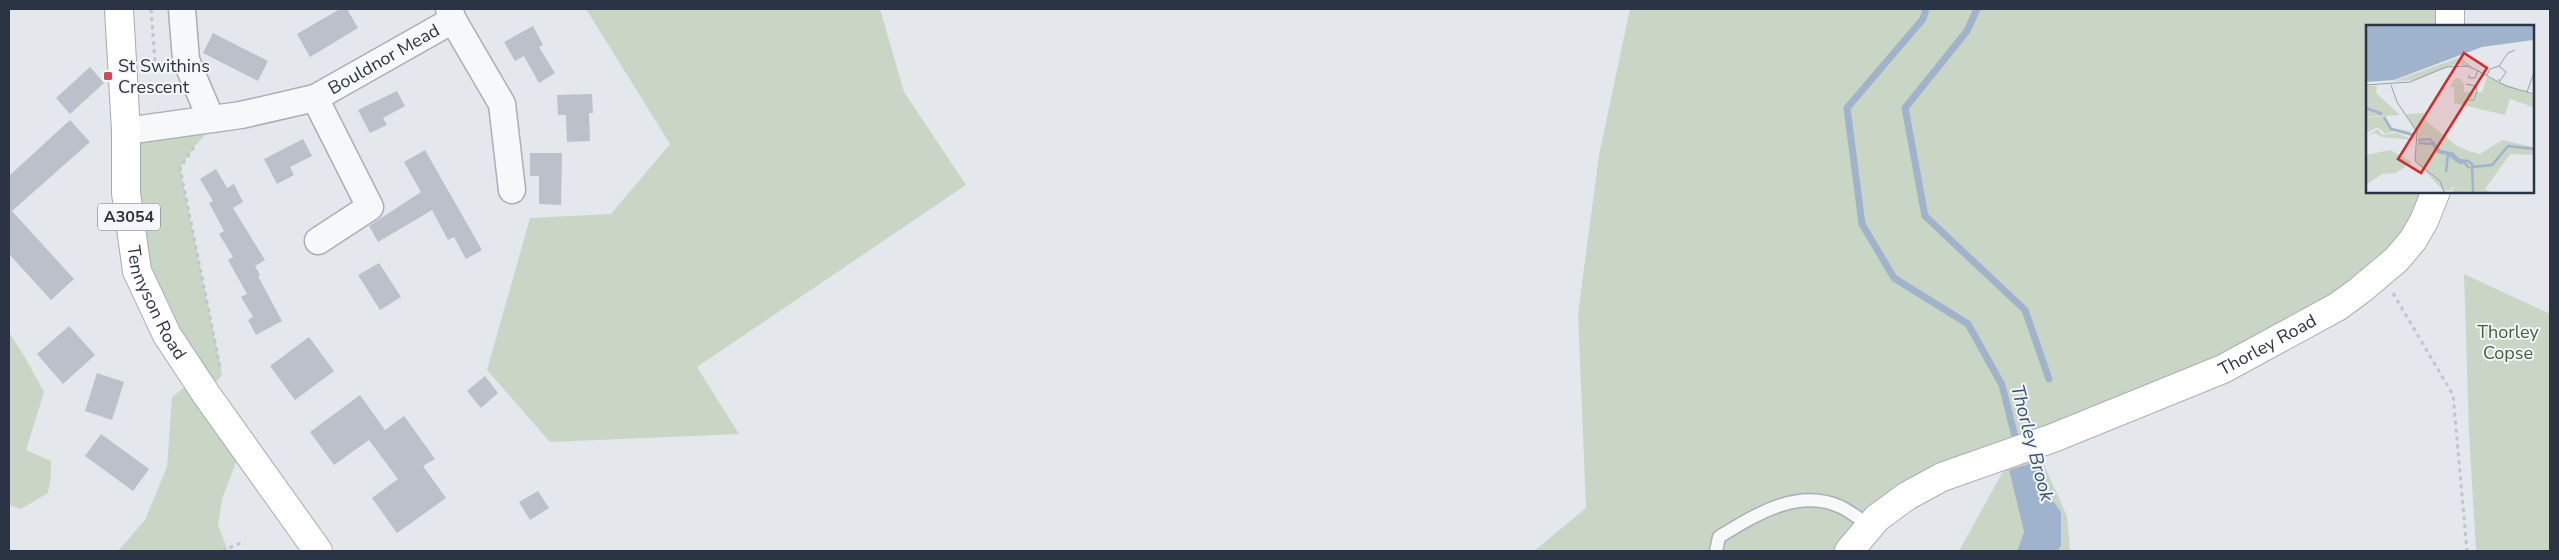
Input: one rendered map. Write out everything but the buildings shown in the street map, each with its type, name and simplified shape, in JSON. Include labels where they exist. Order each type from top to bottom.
[{"type":"main road","name":"Tennyson Road","points":[[119,9],[126,131],[126,193],[137,272],[167,335],[206,394],[318,551]]},
{"type":"main road","points":[[2450,9],[2450,25]]},
{"type":"main road","name":"Thorley Road","points":[[1870,526],[1877,518],[1907,496],[1942,477],[2053,438],[2223,369],[2337,306],[2382,273],[2413,240],[2424,221],[2436,192]]},
{"type":"main road","points":[[1849,551],[1870,526]]},
{"type":"street","points":[[182,9],[186,60],[216,118]]},
{"type":"street","name":"Bouldnor Mead","points":[[315,98],[451,14],[502,104],[512,190]]},
{"type":"street","points":[[126,131],[216,118],[315,98],[370,207],[318,241]]},
{"type":"lane","points":[[1716,551],[1719,538],[1748,520],[1796,500],[1817,499],[1842,507],[1870,526]]},
{"type":"path","points":[[206,394],[222,375],[180,168],[216,118]]},
{"type":"path","points":[[2382,273],[2452,395],[2467,551]]},
{"type":"path","points":[[222,551],[241,543]]},
{"type":"green space","points":[[586,9],[880,9],[904,92],[966,185],[697,367],[739,434],[550,442],[487,370],[530,218],[611,214],[670,144]]},
{"type":"green space","points":[[1630,9],[2436,9],[2437,25],[2366,25],[2366,192],[2424,192],[2403,235],[2351,288],[2222,357],[1856,522],[1835,551],[1534,551],[1586,508],[1578,314],[1599,155]]},
{"type":"green space","points":[[221,118],[194,147],[180,168],[222,375],[206,394],[148,297],[126,131]]},
{"type":"green space","name":"Thorley Copse","points":[[2464,274],[2550,314],[2550,551],[2476,551],[2469,432]]},
{"type":"green space","points":[[10,334],[44,392],[26,450],[51,461],[48,493],[21,509],[9,505]]},
{"type":"green space","points":[[186,386],[236,462],[222,499],[218,525],[228,551],[118,551],[145,520],[167,467],[172,397]]},
{"type":"green space","points":[[2040,456],[2067,516],[2070,551],[2058,551],[2061,546],[2061,512],[2044,488],[2037,461],[2009,470],[2024,532],[2017,551],[1959,551],[2006,466]]},
{"type":"water","points":[[2038,461],[2044,488],[2061,512],[2061,546],[2058,551],[2017,551],[2024,532],[2009,470]]},
{"type":"waterway","name":"Thorley Brook","points":[[1926,9],[1923,19],[1847,108],[1862,224],[1894,278],[1968,324],[2002,385],[2017,445]]},
{"type":"waterway","points":[[1977,9],[1967,31],[1905,108],[1925,216],[2025,310],[2049,379]]},
{"type":"place","name":"St Swithins Crescent","points":[[108,76]]}]
